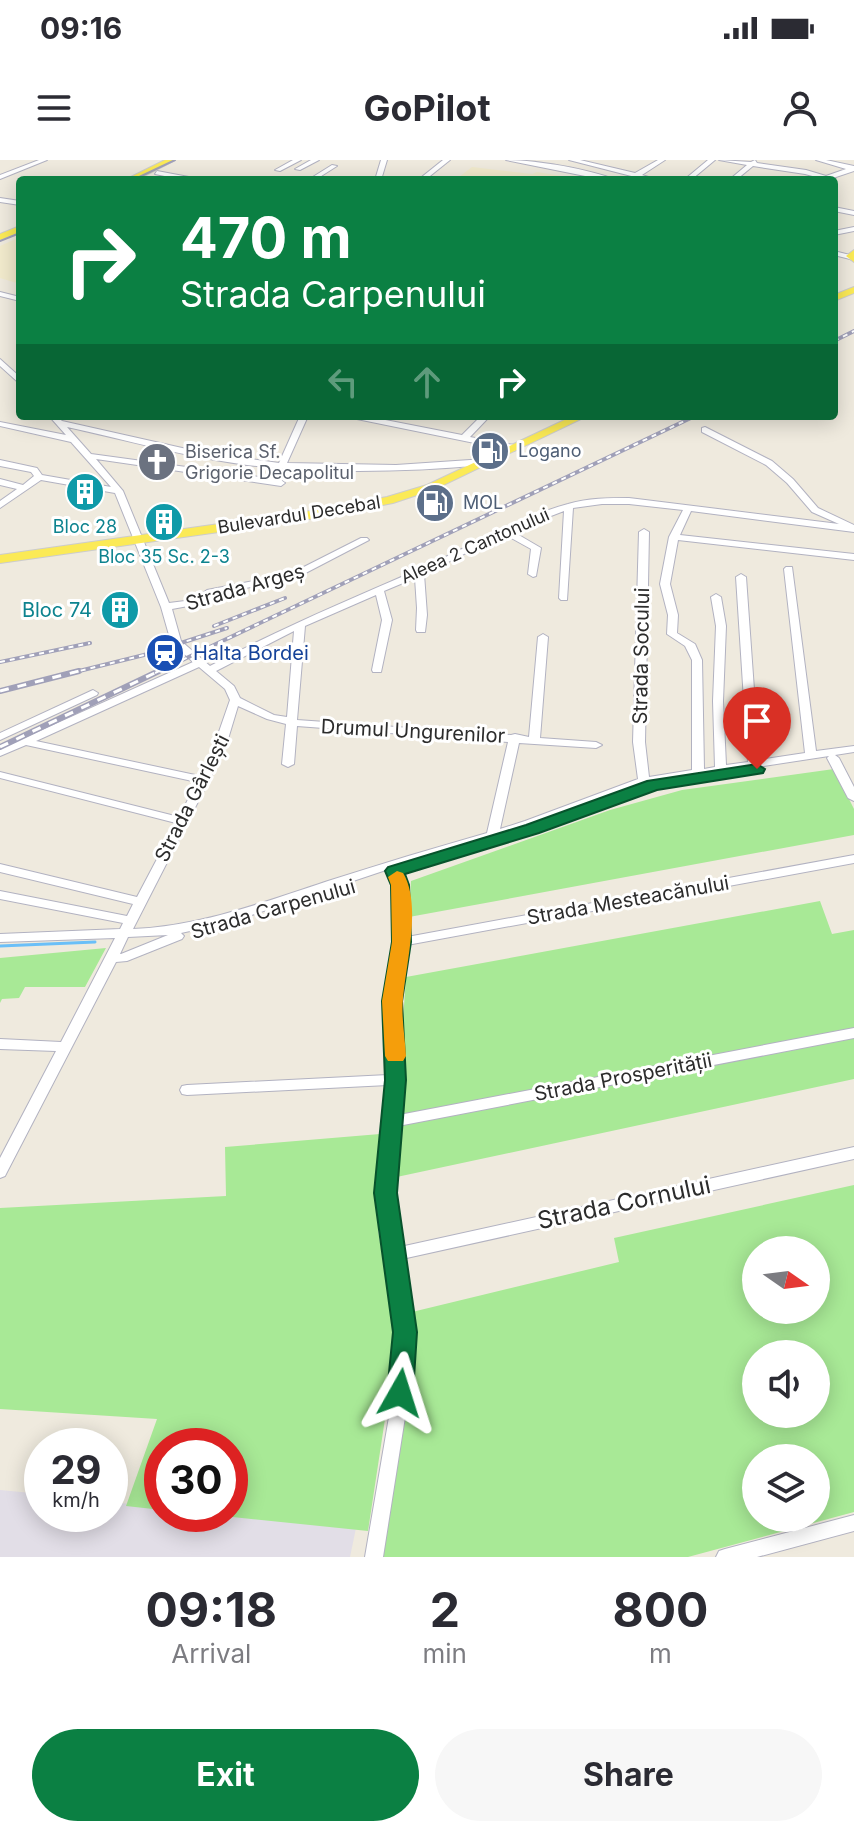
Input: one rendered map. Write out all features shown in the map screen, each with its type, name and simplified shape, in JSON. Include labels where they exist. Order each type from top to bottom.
[{"type":"main road","points":[[137,176],[171,160]]},
{"type":"main road","points":[[150,176],[184,160]]},
{"type":"main road","name":"Bulevardul Decebal","points":[[0,559],[389,500],[431,487],[574,420]]},
{"type":"street","points":[[0,177],[44,160]]},
{"type":"street","points":[[275,174],[298,160]]},
{"type":"street","points":[[298,169],[316,160]]},
{"type":"street","points":[[426,176],[447,160]]},
{"type":"street","points":[[509,160],[595,176]]},
{"type":"street","points":[[556,167],[571,160],[640,176]]},
{"type":"street","points":[[637,175],[662,160]]},
{"type":"street","points":[[692,176],[712,160]]},
{"type":"street","points":[[722,160],[755,162],[811,176]]},
{"type":"street","points":[[819,160],[854,168]]},
{"type":"street","points":[[737,176],[755,162]]},
{"type":"street","points":[[318,176],[334,166]]},
{"type":"street","points":[[831,176],[854,168]]},
{"type":"street","points":[[157,173],[173,176]]},
{"type":"street","points":[[0,361],[16,378]]},
{"type":"street","points":[[11,373],[16,370]]},
{"type":"street","points":[[57,420],[211,456],[282,465],[390,468],[485,462]]},
{"type":"street","points":[[57,420],[119,491],[166,607],[176,642],[230,688],[235,700]]},
{"type":"street","points":[[282,465],[302,420]]},
{"type":"street","points":[[394,420],[514,448]]},
{"type":"street","points":[[465,437],[482,420]]},
{"type":"street","points":[[0,424],[75,440]]},
{"type":"street","points":[[705,430],[769,463],[790,481],[815,510],[854,528]]},
{"type":"street","points":[[90,456],[281,483]]},
{"type":"street","points":[[0,463],[34,470],[39,477]]},
{"type":"street","points":[[0,505],[39,477],[119,491]]},
{"type":"street","points":[[0,482],[21,487]]},
{"type":"street","name":"Aleea 2 Cantonului","points":[[0,753],[419,573],[539,515],[569,506],[609,499],[854,528]]},
{"type":"street","points":[[564,598],[569,506]]},
{"type":"street","points":[[688,509],[674,537],[665,584],[673,615],[672,634],[694,647],[697,660],[698,771]]},
{"type":"street","points":[[505,531],[536,548],[533,574]]},
{"type":"street","name":"Strada Socului","points":[[644,532],[639,742],[644,781]]},
{"type":"street","points":[[674,537],[854,557]]},
{"type":"street","name":"Strada Argeș","points":[[166,607],[196,602],[207,593],[293,576],[364,540]]},
{"type":"street","points":[[789,569],[811,756]]},
{"type":"street","points":[[419,573],[418,590],[425,610],[421,630]]},
{"type":"street","points":[[741,577],[754,764]]},
{"type":"street","points":[[376,591],[381,594],[387,611],[377,670]]},
{"type":"street","points":[[716,597],[721,626],[718,701],[721,769]]},
{"type":"street","points":[[288,764],[300,625]]},
{"type":"street","points":[[534,738],[543,637]]},
{"type":"street","points":[[0,737],[93,693]]},
{"type":"street","name":"Drumul Ungurenilor","points":[[235,700],[290,722],[596,745]]},
{"type":"street","name":"Strada Gârlești","points":[[0,1172],[204,780],[219,749],[235,700]]},
{"type":"street","points":[[492,836],[515,737]]},
{"type":"street","points":[[25,742],[204,780]]},
{"type":"street","name":"Strada Carpenului","points":[[126,926],[163,932],[227,919],[389,865],[492,836],[644,781],[698,771],[854,752]]},
{"type":"street","name":"Strada Carpenului","points":[[110,958],[122,958],[165,940],[310,901],[394,871],[533,829],[653,785],[833,758],[854,752]]},
{"type":"street","points":[[833,758],[854,798]]},
{"type":"street","points":[[0,775],[182,821]]},
{"type":"street","name":"Strada Mesteacănului","points":[[401,942],[854,859]]},
{"type":"street","points":[[0,868],[139,901]]},
{"type":"street","points":[[374,1557],[404,1360],[402,1301],[385,1193],[395,1080],[392,1001],[401,942],[400,885],[394,871]]},
{"type":"street","points":[[0,895],[126,926]]},
{"type":"street","points":[[0,938],[126,926]]},
{"type":"street","name":"Strada Prosperității","points":[[392,1122],[854,1033]]},
{"type":"street","points":[[0,1044],[65,1047]]},
{"type":"street","points":[[187,1090],[395,1080]]},
{"type":"street","name":"Strada Cornului","points":[[394,1255],[854,1153]]},
{"type":"street","points":[[725,1557],[854,1523]]},
{"type":"shaded area","points":[[472,167],[562,176],[460,176]]},
{"type":"shaded area","points":[[16,239],[16,283],[0,278],[0,246]]},
{"type":"shaded area","points":[[0,1490],[24,1492],[24,1532],[128,1532],[128,1504],[144,1505],[144,1532],[248,1532],[248,1517],[356,1528],[350,1557],[0,1557]]},
{"type":"green space","points":[[834,769],[854,809],[854,835],[409,917],[411,881],[610,810],[682,790]]},
{"type":"green space","points":[[820,901],[832,934],[854,930],[854,1079],[392,1178],[406,977]]},
{"type":"green space","points":[[106,948],[85,987],[25,987],[19,998],[2,999],[0,1003],[0,958]]},
{"type":"green space","points":[[380,1134],[378,1231],[397,1340],[368,1531],[248,1519],[248,1428],[154,1428],[157,1419],[0,1409],[0,1208],[226,1196],[225,1147]]},
{"type":"green space","points":[[854,1185],[854,1512],[830,1519],[830,1444],[742,1444],[742,1532],[780,1532],[688,1557],[379,1557],[412,1312],[619,1262],[614,1238]]},
{"type":"green space","points":[[144,1455],[144,1508],[128,1506]]},
{"type":"waterway","points":[[0,946],[95,942]]},
{"type":"tram line","points":[[141,176],[175,160]]},
{"type":"tram line","points":[[0,241],[16,235]]},
{"type":"railway","points":[[838,339],[854,331]]},
{"type":"railway","points":[[155,673],[687,420]]},
{"type":"railway","points":[[214,626],[285,598]]},
{"type":"railway","points":[[75,672],[144,655],[227,628]]},
{"type":"railway","points":[[0,662],[90,643]]},
{"type":"railway","points":[[75,672],[79,671]]},
{"type":"railway","points":[[0,747],[159,671]]},
{"type":"railway","points":[[0,691],[75,672]]},
{"type":"slow traffic","points":[[396,1056],[392,1001],[401,942],[400,885],[397,877]]},
{"type":"place","name":"Logano","points":[[490,451]]},
{"type":"place","name":"Biserica Sf. Grigorie Decapolitul","points":[[157,462]]},
{"type":"place","name":"Bloc 28","points":[[85,492]]},
{"type":"place","name":"MOL","points":[[435,503]]},
{"type":"place","name":"Bloc 35 Sc. 2-3","points":[[164,522]]},
{"type":"place","name":"Bloc 74","points":[[120,610]]},
{"type":"place","name":"Halta Bordei","points":[[165,653]]},
{"type":"route","points":[[400,1393],[405,1332],[385,1193],[395,1080],[396,1043],[392,1001],[401,942],[400,885],[394,871],[533,829],[653,785],[757,769]]}]
